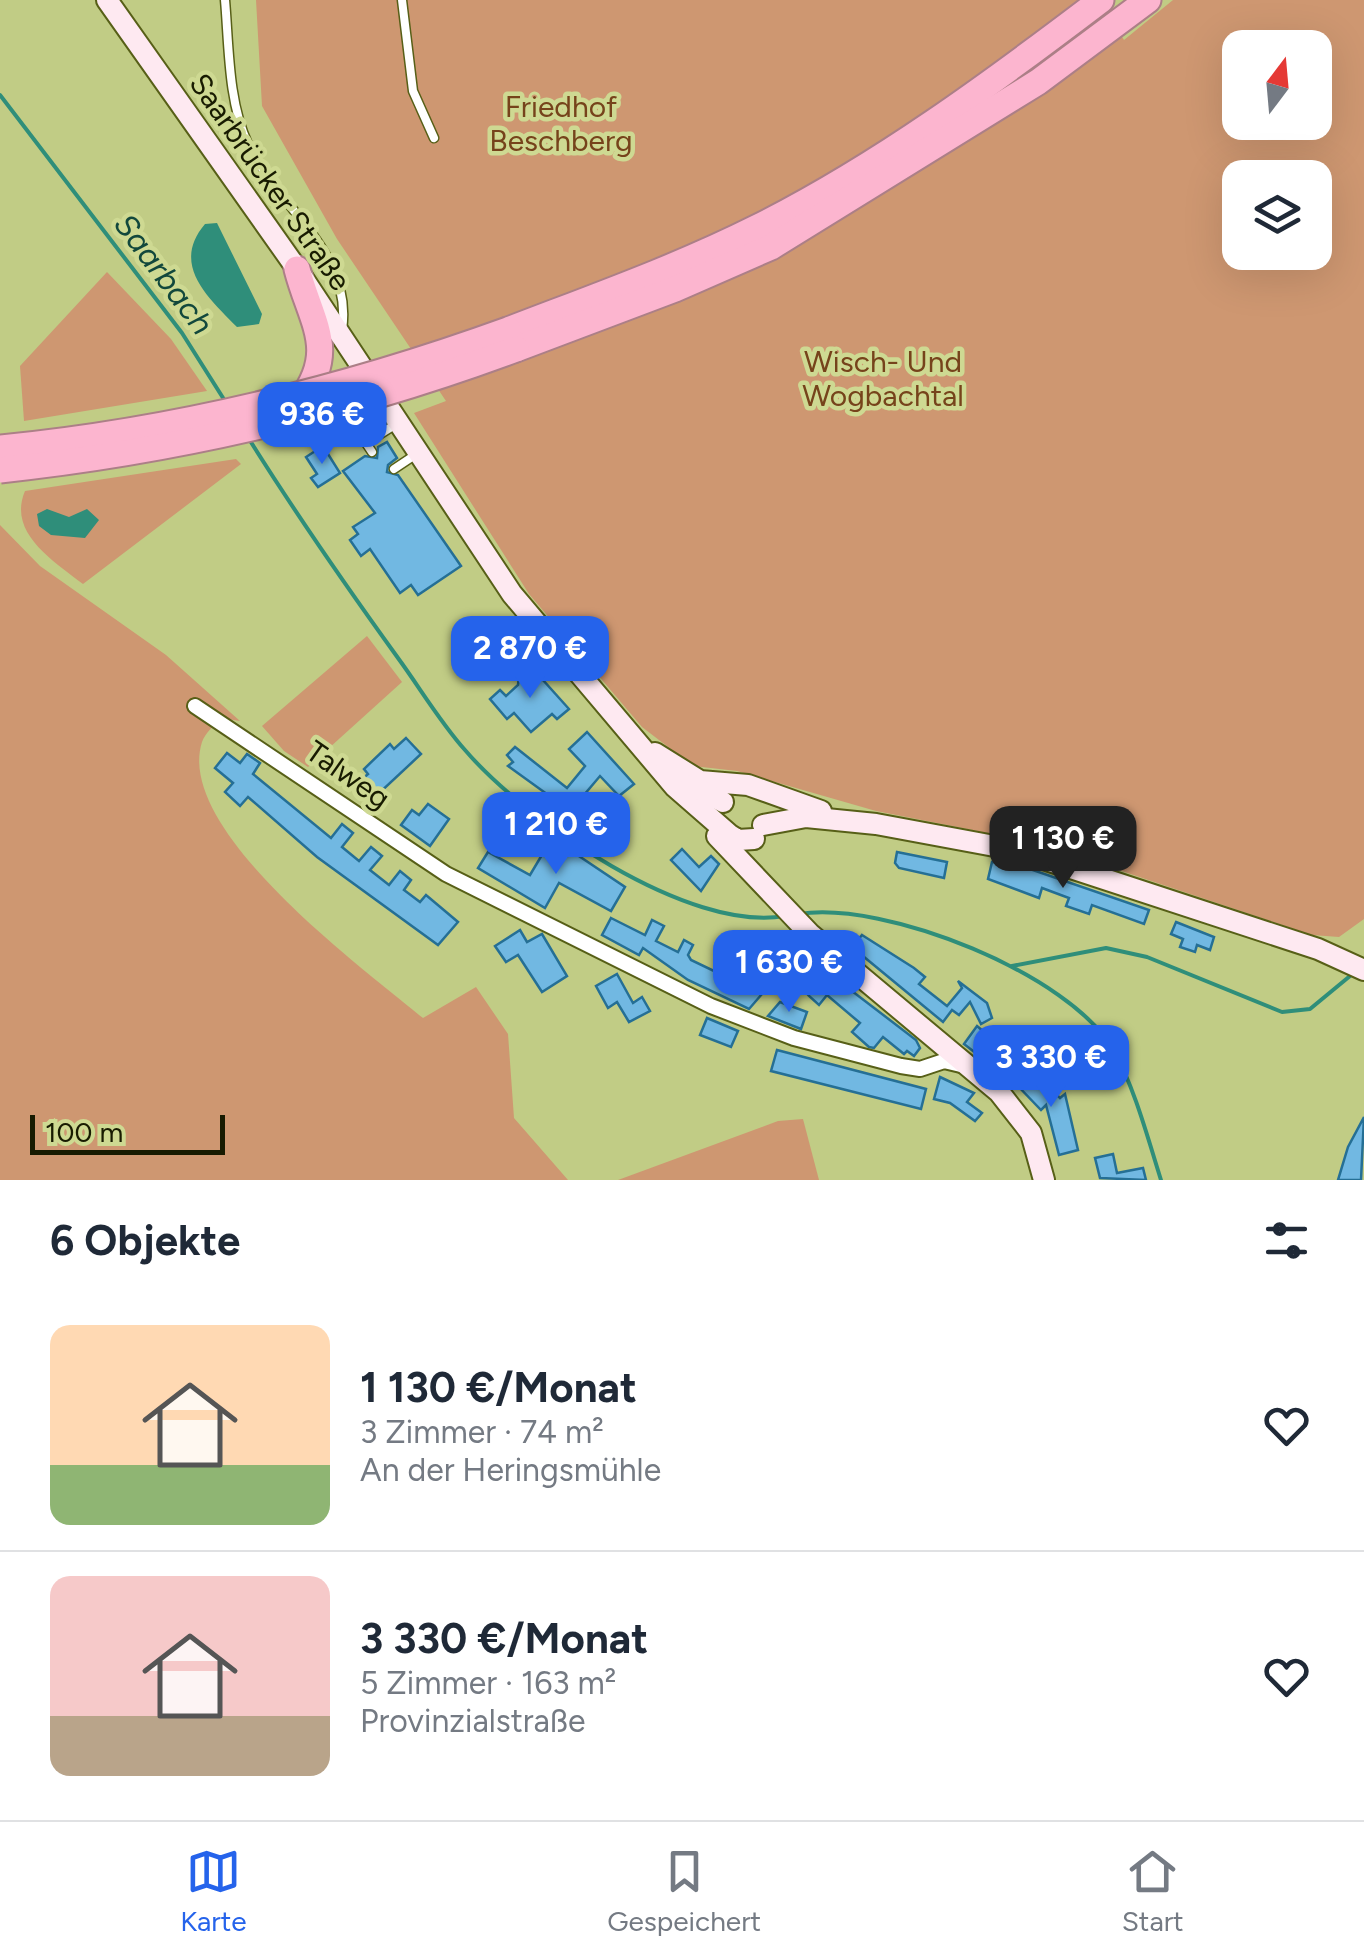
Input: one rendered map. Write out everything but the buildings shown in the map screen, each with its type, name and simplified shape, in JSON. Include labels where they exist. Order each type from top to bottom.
[{"type":"highway","points":[[0,467],[74,462],[279,423],[362,401],[512,340],[757,228],[855,172],[1023,60],[1101,0]]},
{"type":"highway","points":[[0,451],[68,442],[274,402],[512,340],[675,290],[771,246],[870,190],[1038,82],[1148,0]]},
{"type":"highway","points":[[297,269],[322,350],[306,404]]},
{"type":"highway","points":[[0,467],[72,456],[376,388]]},
{"type":"highway","points":[[0,451],[70,447],[276,413]]},
{"type":"main road","name":"Saarbrücker Straße","points":[[107,0],[297,269],[512,594],[632,736]]},
{"type":"main road","points":[[632,736],[700,781],[748,786],[876,824],[1057,862],[1244,928],[1321,950],[1364,970]]},
{"type":"main road","points":[[632,736],[675,788],[718,809]]},
{"type":"main road","points":[[655,753],[718,809],[738,840],[758,824],[821,810]]},
{"type":"main road","points":[[718,809],[744,797],[758,824],[770,896]]},
{"type":"main road","points":[[718,809],[715,834],[770,896],[970,1068],[1024,1121],[1044,1180]]},
{"type":"main road","points":[[758,824],[806,817],[876,824]]},
{"type":"street","name":"Talweg","points":[[196,706],[446,874],[711,1006],[794,1038],[901,1066],[920,1069],[944,1061],[970,1068]]},
{"type":"lane","points":[[226,0],[232,75],[246,141],[266,175],[314,234],[333,270],[345,312],[341,335]]},
{"type":"lane","points":[[402,0],[408,65],[423,118],[434,138]]},
{"type":"lane","points":[[372,452],[366,443],[398,422]]},
{"type":"lane","points":[[394,469],[418,452]]},
{"type":"green space","name":"Wisch- Und Wogbachtal","points":[[256,0],[1098,0],[1124,40],[1173,0],[1364,0],[1364,919],[1339,937],[1312,935],[1038,843],[876,811],[737,771],[693,766],[642,727],[529,594],[414,413],[446,401],[337,239],[262,106]]},
{"type":"green space","points":[[107,272],[171,339],[207,391],[24,421],[20,366]]},
{"type":"green space","points":[[236,459],[241,464],[83,584],[36,545],[22,520],[25,491]]},
{"type":"green space","points":[[0,525],[40,566],[166,655],[240,721],[220,718],[205,735],[201,777],[216,815],[244,855],[279,894],[423,1018],[476,987],[508,1034],[514,1118],[568,1180],[0,1180]]},
{"type":"green space","points":[[367,636],[402,682],[308,767],[284,751],[262,726]]},
{"type":"green space","points":[[803,1119],[819,1180],[618,1180],[778,1121]]},
{"type":"water","points":[[217,223],[262,314],[259,324],[237,327],[197,280],[191,253],[195,239],[205,224]]},
{"type":"water","points":[[47,509],[69,517],[87,509],[99,520],[85,538],[51,535],[39,526],[37,514]]},
{"type":"waterway","name":"Saarbach","points":[[0,95],[182,333],[225,401]]},
{"type":"waterway","name":"Saarbach","points":[[249,439],[439,716],[492,778],[567,838],[657,890],[746,917],[785,916]]},
{"type":"waterway","name":"Saarbach","points":[[799,914],[835,913],[925,931],[972,948],[1059,995],[1092,1022],[1114,1051],[1135,1098],[1161,1180]]},
{"type":"waterway","points":[[1012,966],[1106,948],[1147,957],[1282,1012],[1310,1009],[1350,976]]},
{"type":"park label","name":"Friedhof Beschberg","points":[[561,124]]}]
